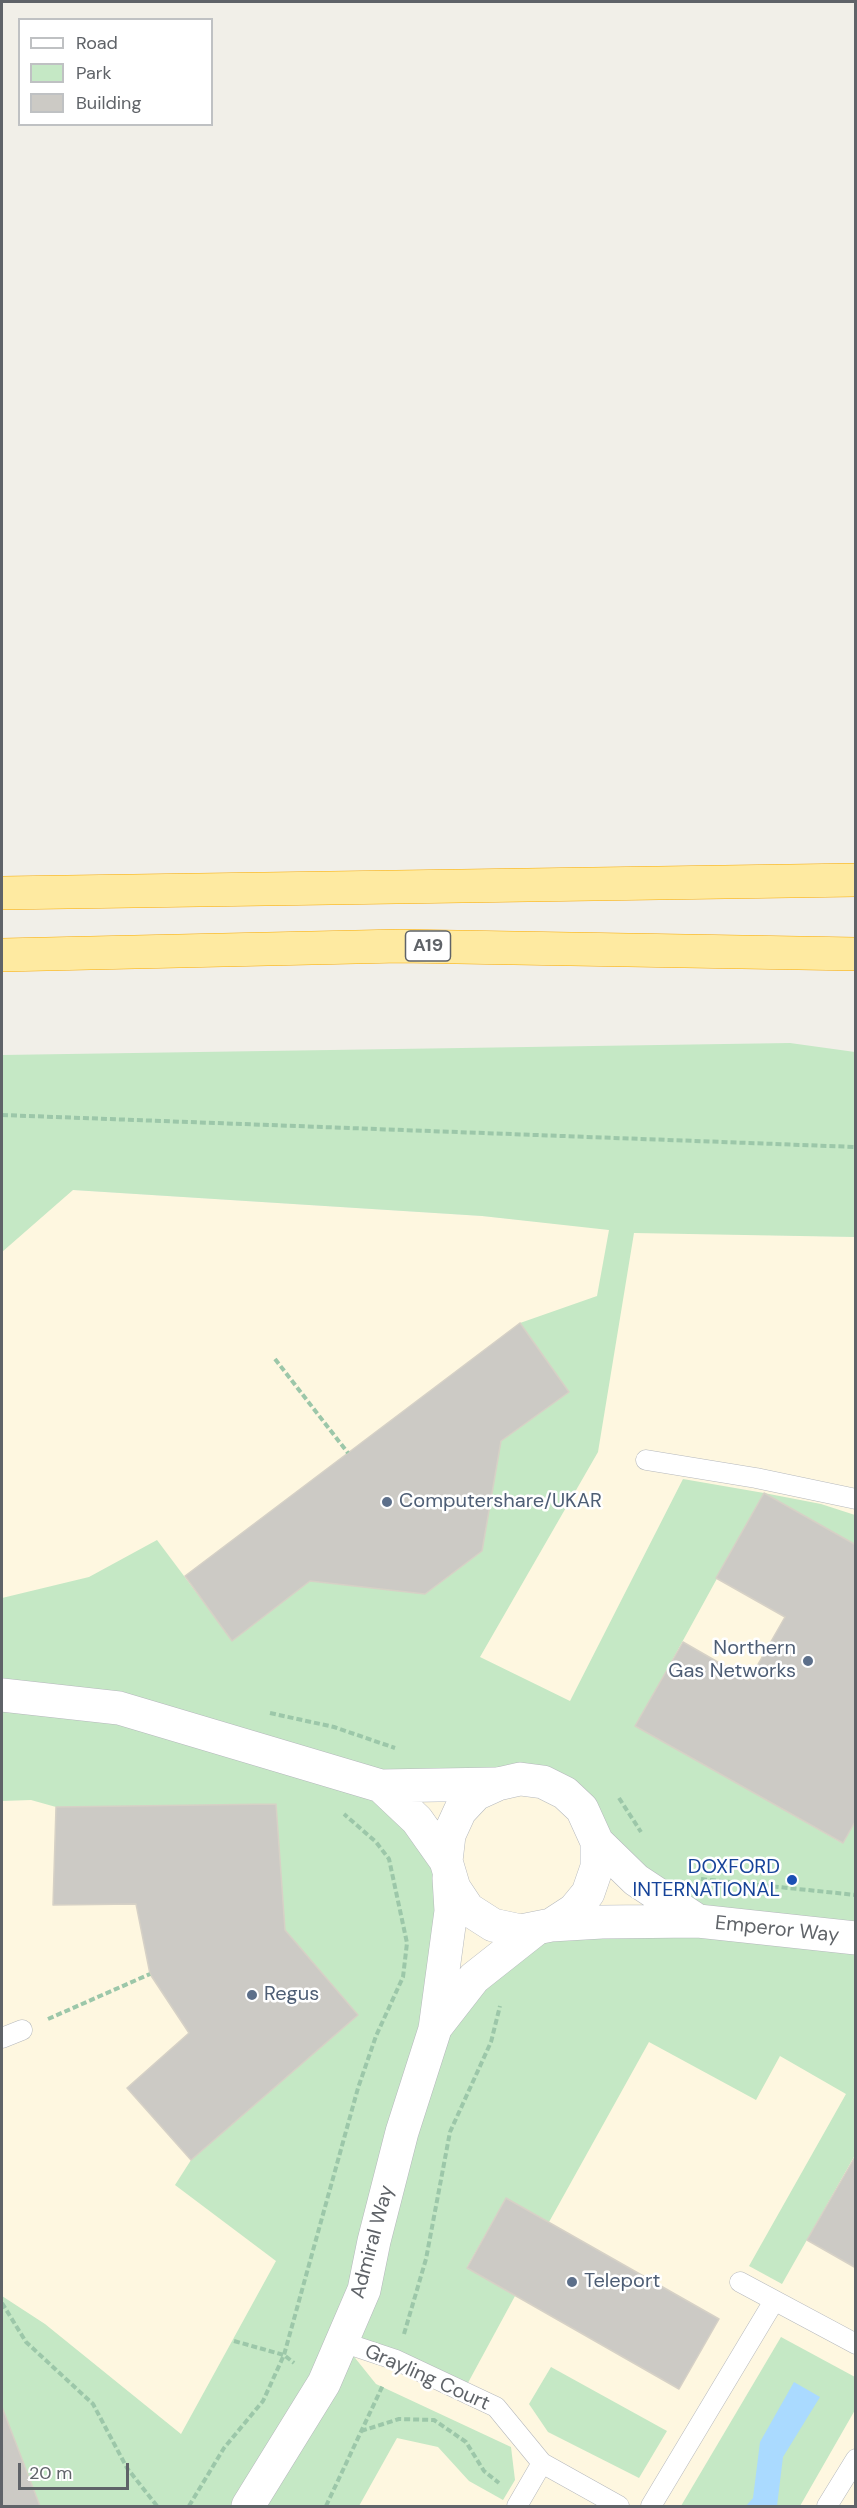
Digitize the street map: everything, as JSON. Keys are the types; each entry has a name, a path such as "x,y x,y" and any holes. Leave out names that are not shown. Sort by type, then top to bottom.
{"highway":[{"path":"2,893 855,880"},
{"name":"A19","path":"2,955 400,946 855,954"}],"street":[{"path":"2,1695 119,1708 381,1786 498,1784"},
{"name":"Emperor Way","path":"698,1921 636,1880 597,1842 582,1809 565,1792 543,1782 520,1779 498,1784 476,1794 460,1812 449,1835 447,1867 454,1888 468,1909 493,1925 521,1931 602,1922 698,1921 855,1938"},
{"path":"381,1786 417,1820 447,1867"},
{"name":"Emperor Way","path":"543,1927 574,1910 588,1893 597,1867 597,1842"},
{"name":"Admiral Way","path":"248,2506 324,2383 364,2290 402,2132 435,2029 451,1911 447,1867"},
{"name":"Admiral Way","path":"435,2029 474,1978 543,1927"}],"lane":[{"path":"646,1460 756,1478 855,1499"},
{"path":"2,2038 22,2030"},
{"path":"740,2282 855,2344"},
{"path":"651,2506 774,2301"},
{"name":"Grayling Court","path":"342,2342 396,2360 496,2407 542,2463 619,2506"},
{"path":"827,2506 855,2459"},
{"path":"520,2501 542,2463"}],"path":[{"path":"2,1115 855,1147"},
{"path":"275,1359 348,1453"},
{"path":"189,2506 224,2448 263,2401 284,2355 358,2088 376,2036 403,1977 407,1943 389,1859 376,1842 340,1812"},
{"path":"22,2030 150,1974"},
{"path":"326,2506 396,2360 426,2259 450,2132 491,2042 501,1999"},
{"path":"2,2303 26,2342 93,2404 127,2468 158,2506"},
{"path":"234,2341 284,2355"},
{"path":"361,2431 399,2419 434,2420 466,2442 484,2471 520,2501"}],"shaded area":[{"path":"2,1178 73,1190 482,1216 634,1232 855,1237 855,2506 2,2506"}],"green space":[{"path":"790,1043 855,1052 855,1237 634,1233 598,1452 480,1657 570,1701 683,1479 764,1493 636,1726 842,1843 855,1820 855,2155 782,2284 749,2266 846,2094 780,2056 756,2100 649,2042 549,2222 506,2198 467,2267 515,2296 463,2392 343,2343 376,2384 511,2447 515,2480 503,2500 469,2481 438,2447 397,2438 359,2506 40,2506 2,2407 2,2296 45,2324 181,2434 276,2261 175,2185 191,2160 358,2015 285,1930 276,1804 56,1807 31,1800 2,1801 2,1598 89,1577 157,1540 232,1640 310,1581 425,1594 482,1551 501,1441 569,1392 520,1323 597,1296 609,1230 482,1216 73,1190 2,1252 2,1055","holes":["382,1786 565,1793 697,1921 536,1929 435,2027 446,1861"]},
{"path":"764,1493 821,1504 855,1515 855,1545"},
{"path":"781,2337 855,2377 855,2410 800,2506 681,2506"},
{"path":"551,2367 667,2431 639,2478 548,2432 529,2404"}],"water":[{"path":"794,2382 820,2397 783,2457 777,2506 746,2506 753,2498 760,2442"}],"building":[{"name":"Computershare/UKAR","path":"520,1323 569,1392 501,1441 482,1551 425,1594 310,1581 232,1641 185,1576"},
{"name":"Northern Gas Networks","path":"764,1493 856,1545 856,1820 843,1843 635,1726 683,1642 749,1680 785,1617 716,1578"},
{"name":"Regus","path":"276,1804 285,1930 358,2015 191,2160 127,2088 189,2033 150,1974 136,1904 53,1905 56,1807"},
{"path":"856,2155 856,2268 807,2240"},
{"name":"Teleport","path":"506,2198 719,2319 679,2389 467,2268"},
{"path":"2,2407 40,2506 2,2506"}],"place":[{"name":"Computershare/UKAR","path":"387,1502"},
{"name":"Northern Gas Networks","path":"808,1661"},
{"name":"DOXFORD INTERNATIONAL","path":"792,1880"},
{"name":"Regus","path":"252,1995"},
{"name":"Teleport","path":"572,2282"}]}
